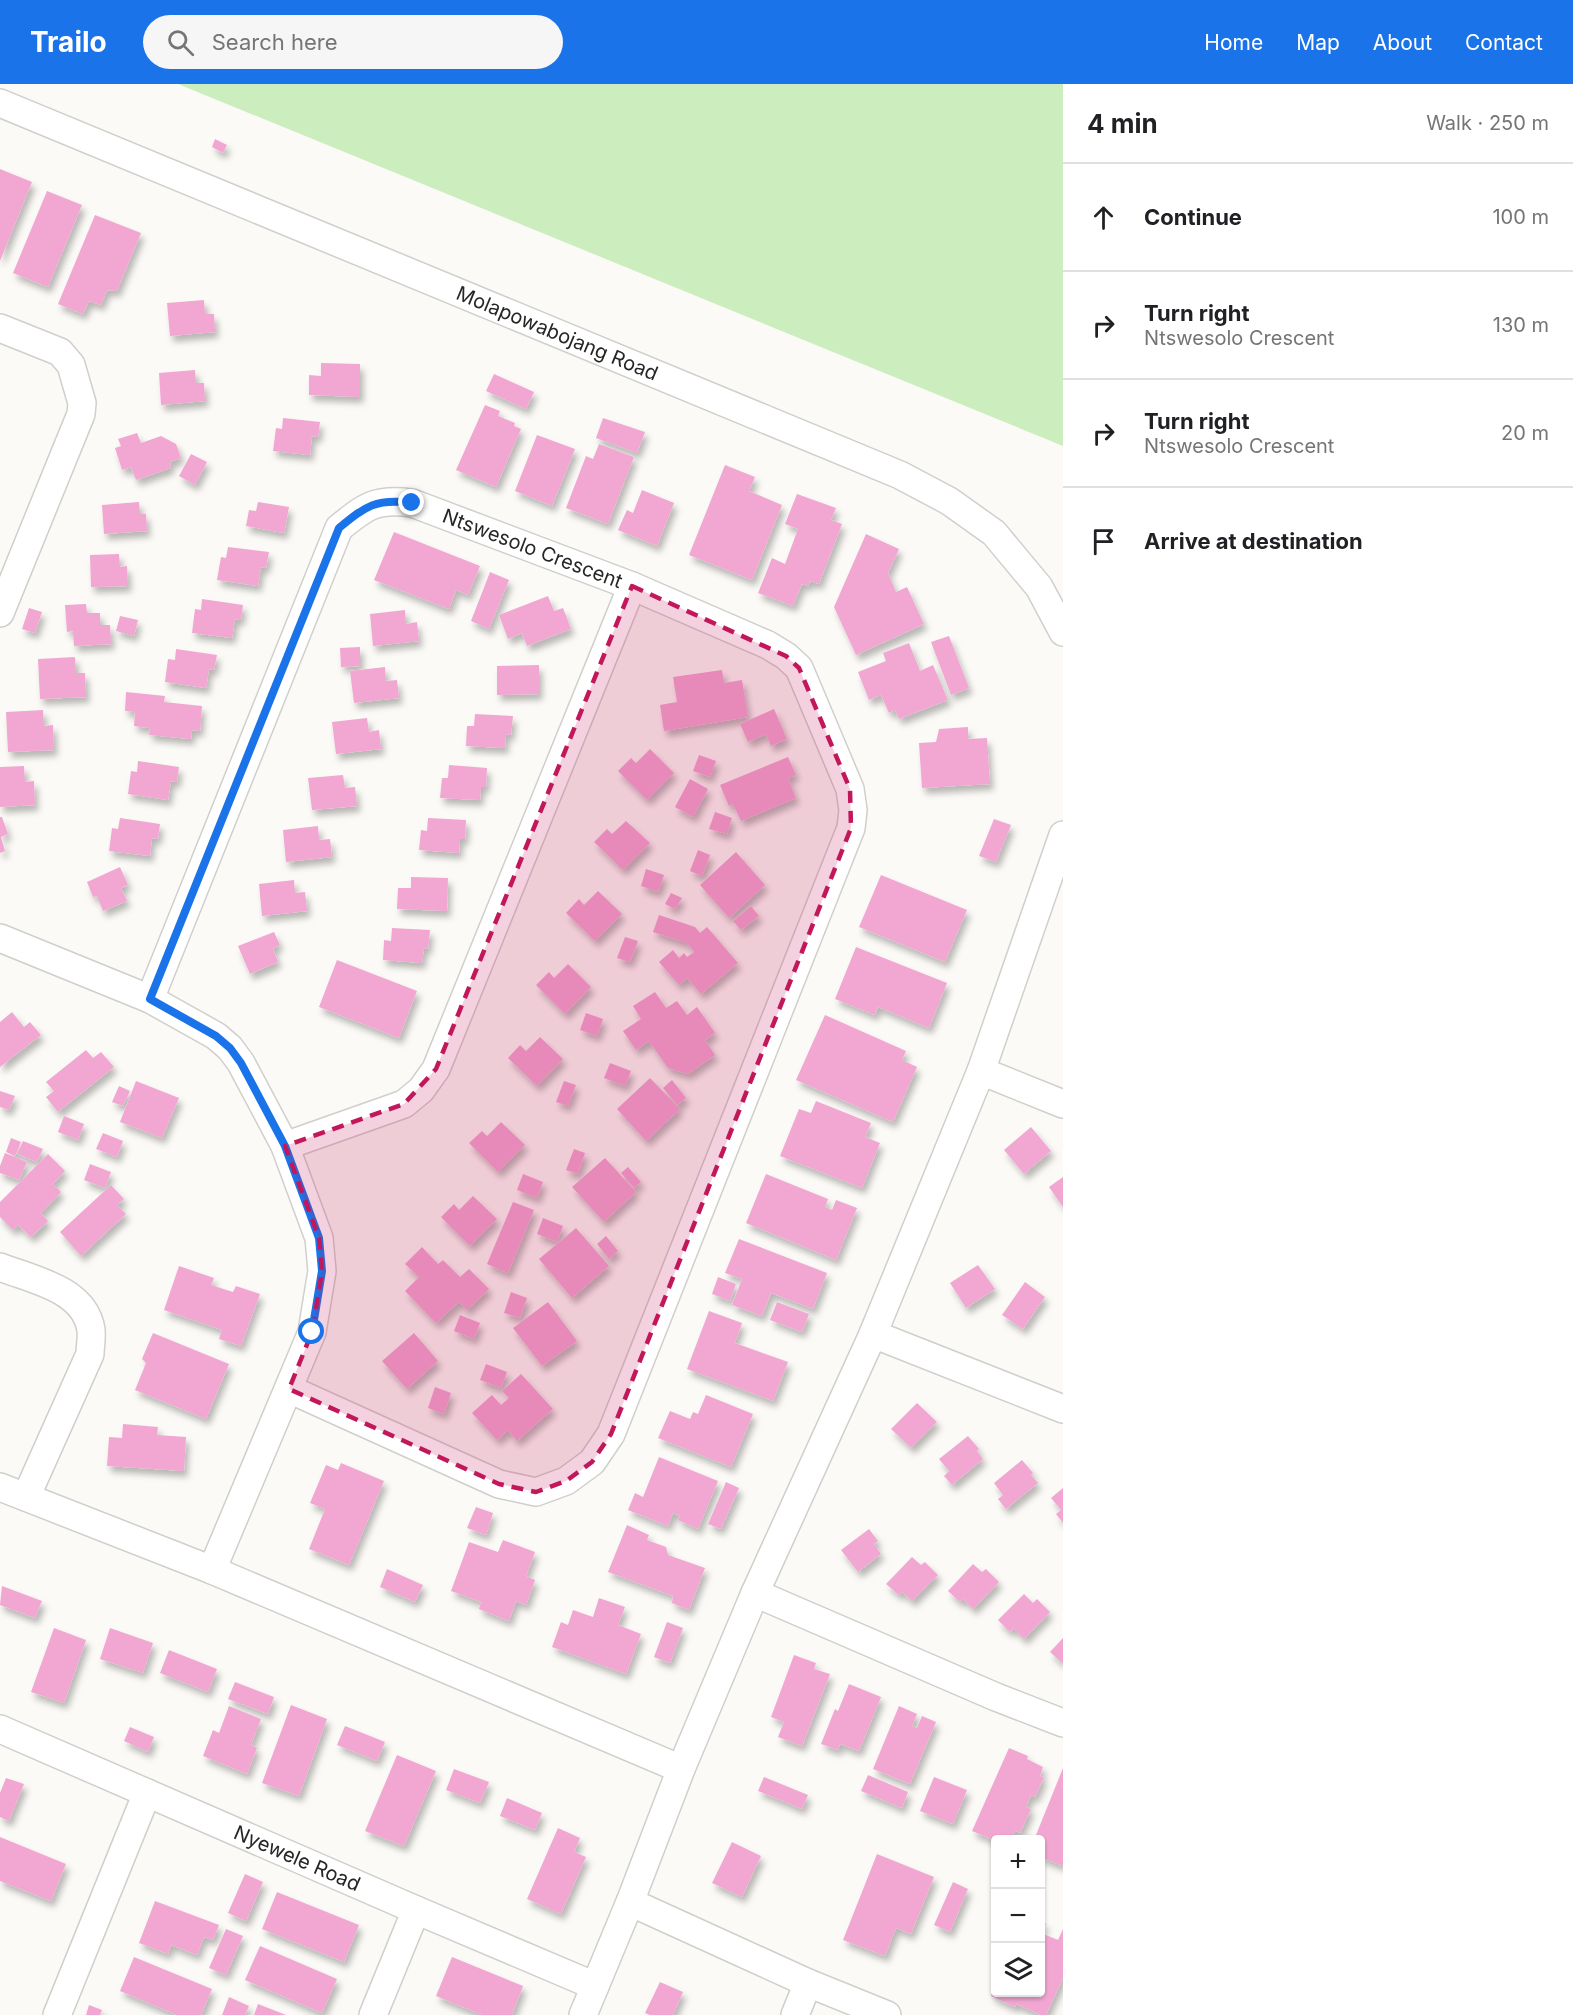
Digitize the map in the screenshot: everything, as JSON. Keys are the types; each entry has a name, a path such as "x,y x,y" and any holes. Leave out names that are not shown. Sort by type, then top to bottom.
{"street":[{"name":"Molapowabojang Road","path":"0,103 900,476 949,501 994,533 1039,587 1063,632"},
{"path":"0,327 60,352 71,365 82,403 81,414 0,613"},
{"name":"Ntswesolo Crescent","path":"150,999 339,528 363,509 390,500 412,503 632,586 768,645 786,656 799,668 850,789 853,810 851,828 611,1434 592,1462 566,1481 536,1492 499,1484 289,1389"},
{"path":"285,1146 404,1104 421,1090 436,1069 632,586"},
{"path":"583,2015 630,1902 681,1768 755,1593 873,1334 981,1071 1063,834"},
{"path":"0,938 150,999 216,1036 230,1048 241,1063 285,1146 319,1238 322,1271 312,1332 212,1570"},
{"path":"981,1071 1063,1104"},
{"path":"0,1267 66,1293 84,1308 91,1330 90,1354 27,1497"},
{"path":"873,1334 1063,1409"},
{"path":"0,1486 212,1570 681,1768"},
{"path":"755,1593 996,1697 1063,1723"},
{"name":"Nyewele Road","path":"0,1729 595,1986"},
{"path":"57,2015 147,1793"},
{"path":"630,1902 808,1983 887,2015"},
{"path":"373,2015 416,1910"},
{"path":"795,2015 808,1983"}],"highlighted area":[{"path":"632,586 786,656 799,668 850,789 851,828 611,1434 592,1462 566,1481 536,1492 499,1484 289,1389 312,1332 322,1271 319,1238 285,1146 404,1104 436,1069"}],"green space":[{"path":"178,84 1063,84 1063,446"}],"building":[{"path":"215,139 227,145 223,153 212,147"},
{"path":"0,169 32,182 0,261"},
{"path":"47,191 82,205 48,287 13,273"},
{"path":"95,215 141,233 117,291 107,290 101,305 89,301 83,314 58,304"},
{"path":"204,300 205,314 214,314 215,332 170,336 167,303"},
{"path":"321,363 360,364 360,397 309,395 309,375 321,376"},
{"path":"195,370 196,383 204,383 205,401 161,405 159,373"},
{"path":"494,374 534,392 526,409 486,391"},
{"path":"485,405 500,411 498,416 515,423 514,426 521,429 496,487 456,470"},
{"path":"283,418 320,422 318,437 312,436 310,455 273,451 276,428 282,429"},
{"path":"603,418 645,432 637,453 596,438"},
{"path":"137,433 141,443 161,436 176,444 181,458 170,462 171,468 136,480 131,467 122,470 115,448 121,446 118,439"},
{"path":"537,435 575,449 552,506 515,491"},
{"path":"599,444 634,457 608,524 566,508 586,456 593,459"},
{"path":"191,454 207,462 195,485 179,476"},
{"path":"725,465 755,477 749,491 782,505 752,580 689,555"},
{"path":"642,490 674,503 657,546 618,530 627,510 633,513"},
{"path":"797,494 836,508 831,520 842,524 819,584 810,581 808,586 802,584 793,606 758,593 772,558 785,564 798,529 785,524"},
{"path":"139,502 140,514 146,514 147,531 104,534 102,505"},
{"path":"258,502 289,507 284,533 246,526 249,510 256,511"},
{"path":"394,532 480,566 468,595 456,590 449,609 374,580"},
{"path":"866,534 899,549 888,573 896,592 907,587 924,624 856,655 834,607"},
{"path":"228,547 269,552 266,568 261,567 258,586 217,580 221,557 226,558"},
{"path":"119,554 120,567 127,566 128,586 91,587 90,555"},
{"path":"490,572 509,580 489,629 471,621"},
{"path":"548,596 554,611 563,608 571,629 527,646 522,633 508,639 499,615"},
{"path":"202,599 243,605 241,620 235,619 232,638 192,633 195,609 201,610"},
{"path":"86,604 87,613 100,613 100,625 110,625 111,644 74,646 73,631 67,632 65,605"},
{"path":"29,608 42,612 35,633 22,629"},
{"path":"405,610 406,624 417,622 419,641 373,646 370,614"},
{"path":"120,616 138,620 134,636 116,631"},
{"path":"949,636 969,688 951,695 931,642"},
{"path":"909,643 920,671 933,665 948,700 899,719 895,710 889,713 881,695 869,700 858,672 886,661 883,653"},
{"path":"360,647 360,666 341,667 340,648"},
{"path":"176,649 217,655 214,670 209,669 206,688 165,682 168,659 175,660"},
{"path":"75,657 76,673 85,673 86,697 40,699 38,659"},
{"path":"539,665 539,694 497,695 497,666"},
{"path":"385,667 386,681 397,680 399,698 354,703 350,671"},
{"path":"722,670 724,683 742,680 748,717 664,731 660,705 677,702 673,677"},
{"path":"126,692 165,696 164,702 202,706 200,731 192,730 191,739 149,735 150,728 134,726 135,712 125,711"},
{"path":"774,709 787,739 771,746 766,734 748,742 740,724"},
{"path":"43,710 44,726 53,725 54,750 8,752 6,712"},
{"path":"475,714 513,716 511,735 506,734 505,748 466,746 467,726 474,726"},
{"path":"367,718 369,732 379,730 381,749 336,754 332,722"},
{"path":"968,727 968,739 987,738 990,784 922,788 919,743 936,742 939,729"},
{"path":"650,749 674,773 647,800 618,771 631,758 636,763"},
{"path":"699,755 716,761 710,777 693,771"},
{"path":"788,757 796,775 788,778 796,798 741,821 733,804 729,806 720,785"},
{"path":"138,761 179,767 177,782 171,781 168,800 128,794 131,771 137,772"},
{"path":"449,765 487,768 486,787 481,787 480,800 440,798 442,778 448,778"},
{"path":"24,766 25,782 34,781 35,805 0,807 0,767"},
{"path":"343,775 345,788 355,787 357,806 312,810 308,778"},
{"path":"690,779 708,789 693,817 675,807"},
{"path":"715,812 732,818 727,834 709,829"},
{"path":"0,817 2,817 8,834 1,837 5,851 0,853"},
{"path":"120,818 160,824 158,839 152,838 150,856 109,851 112,828 118,829"},
{"path":"428,818 466,820 465,839 460,839 459,853 419,850 421,830 427,831"},
{"path":"994,819 1011,825 996,862 979,856"},
{"path":"626,821 650,843 623,870 594,842 607,829 612,834"},
{"path":"318,826 319,840 330,839 332,857 286,862 283,830"},
{"path":"698,850 710,855 702,876 690,871"},
{"path":"736,852 765,885 729,918 700,885"},
{"path":"120,867 128,885 121,888 127,901 103,911 97,896 93,897 87,882"},
{"path":"646,869 664,875 658,892 641,886"},
{"path":"881,875 967,910 945,962 859,927"},
{"path":"411,877 448,878 447,911 397,909 398,888 411,888"},
{"path":"294,880 295,893 305,892 307,911 262,916 259,884"},
{"path":"598,891 622,914 595,941 566,913 579,899 584,905"},
{"path":"671,893 682,898 675,909 665,904"},
{"path":"751,906 759,916 741,930 733,921"},
{"path":"659,915 695,927 700,933 707,927 738,963 701,994 687,978 679,985 659,962 673,950 679,958 684,953 687,957 694,952 687,943 653,932"},
{"path":"392,928 430,930 428,949 424,948 422,963 383,960 384,940 391,941"},
{"path":"274,932 280,945 273,948 278,962 250,974 238,946"},
{"path":"625,937 638,941 630,962 617,958"},
{"path":"856,947 947,983 929,1028 878,1007 875,1015 835,999"},
{"path":"337,960 417,991 399,1038 319,1007"},
{"path":"568,964 591,987 565,1014 536,985 549,972 554,978"},
{"path":"655,992 666,1008 677,1001 687,1015 697,1007 715,1033 705,1040 715,1055 688,1074 668,1068 649,1041 636,1050 623,1031 641,1019 633,1006"},
{"path":"12,1012 24,1027 30,1022 41,1035 0,1067 0,1022"},
{"path":"586,1013 603,1019 597,1036 580,1030"},
{"path":"825,1015 906,1051 902,1060 917,1067 893,1122 796,1080"},
{"path":"540,1037 563,1059 537,1086 508,1058 520,1045 526,1051"},
{"path":"86,1050 93,1058 101,1052 114,1067 58,1112 46,1097 54,1091 46,1082"},
{"path":"610,1063 631,1071 625,1086 604,1078"},
{"path":"650,1078 680,1109 646,1141 617,1109"},
{"path":"672,1080 686,1098 677,1105 663,1088"},
{"path":"136,1081 179,1098 162,1138 120,1122"},
{"path":"564,1081 576,1085 568,1106 556,1102"},
{"path":"119,1086 130,1091 123,1106 112,1102"},
{"path":"0,1091 15,1096 9,1110 0,1107"},
{"path":"816,1101 871,1123 865,1137 880,1143 862,1188 780,1156 799,1109 811,1113"},
{"path":"64,1116 84,1124 78,1140 58,1132"},
{"path":"501,1122 525,1145 498,1172 469,1143 482,1131 487,1136"},
{"path":"1031,1127 1051,1151 1024,1174 1004,1150"},
{"path":"103,1133 123,1141 117,1157 96,1149"},
{"path":"11,1138 21,1142 15,1156 6,1152"},
{"path":"23,1141 43,1149 37,1162 17,1154"},
{"path":"574,1149 585,1153 578,1174 566,1170"},
{"path":"5,1153 27,1162 19,1180 0,1173"},
{"path":"48,1154 65,1171 53,1184 61,1192 41,1213 48,1221 31,1237 18,1225 13,1230 0,1217 0,1202"},
{"path":"605,1158 636,1192 604,1222 572,1187"},
{"path":"90,1164 111,1172 105,1188 84,1180"},
{"path":"628,1167 641,1182 634,1188 621,1173"},
{"path":"523,1174 543,1182 537,1198 517,1190"},
{"path":"766,1174 828,1199 825,1207 832,1210 836,1200 857,1208 836,1260 746,1223"},
{"path":"1063,1177 1063,1207 1049,1187"},
{"path":"111,1185 124,1199 117,1205 126,1214 81,1256 60,1232"},
{"path":"473,1196 497,1219 470,1246 441,1217 454,1204 459,1210"},
{"path":"513,1202 534,1210 508,1273 487,1264"},
{"path":"543,1218 563,1226 557,1242 537,1234"},
{"path":"576,1228 609,1266 572,1298 539,1259"},
{"path":"606,1236 618,1251 609,1259 597,1244"},
{"path":"739,1239 827,1273 813,1309 771,1293 762,1316 732,1305 742,1279 725,1273"},
{"path":"422,1247 438,1264 443,1260 460,1277 469,1269 489,1289 467,1310 459,1302 436,1323 405,1291 419,1277 405,1264"},
{"path":"978,1265 995,1289 966,1308 950,1283"},
{"path":"179,1266 214,1278 211,1285 233,1292 236,1286 260,1294 241,1346 219,1339 222,1330 164,1310"},
{"path":"718,1277 736,1284 730,1301 712,1294"},
{"path":"1025,1282 1045,1297 1023,1329 1002,1315"},
{"path":"511,1292 527,1298 520,1318 504,1313"},
{"path":"548,1302 577,1341 542,1366 513,1328"},
{"path":"777,1302 809,1314 802,1332 770,1320"},
{"path":"709,1311 742,1323 735,1343 788,1362 773,1401 687,1369"},
{"path":"460,1315 480,1323 474,1339 454,1331"},
{"path":"153,1333 229,1364 206,1419 135,1390 146,1363 142,1359"},
{"path":"414,1333 438,1361 407,1389 382,1361"},
{"path":"486,1364 507,1372 501,1388 480,1380"},
{"path":"521,1374 553,1409 517,1441 508,1430 497,1440 472,1413 492,1395 501,1405 509,1398 502,1391"},
{"path":"435,1387 451,1393 444,1414 428,1408"},
{"path":"706,1395 753,1414 731,1467 658,1438 670,1411 690,1419 693,1412 698,1414"},
{"path":"917,1403 937,1422 911,1448 891,1429"},
{"path":"123,1424 158,1427 157,1435 186,1437 184,1471 107,1466 109,1437 122,1438"},
{"path":"968,1436 979,1449 977,1451 983,1459 952,1485 944,1476 949,1471 939,1459"},
{"path":"659,1457 718,1481 698,1529 678,1520 680,1516 673,1513 668,1526 628,1510 635,1493 643,1497"},
{"path":"1022,1460 1038,1483 1006,1509 998,1499 1003,1495 994,1483"},
{"path":"341,1463 384,1481 349,1565 309,1549 325,1509 310,1503 326,1465 338,1470"},
{"path":"726,1482 739,1488 721,1529 708,1524"},
{"path":"1063,1488 1063,1523 1056,1514 1061,1510 1051,1498"},
{"path":"476,1507 493,1513 486,1535 467,1528"},
{"path":"627,1525 649,1535 647,1540 666,1547 668,1555 705,1568 689,1610 672,1603 673,1596 608,1572"},
{"path":"869,1529 878,1541 874,1544 881,1554 858,1572 841,1550"},
{"path":"503,1540 535,1552 526,1576 535,1580 526,1605 516,1601 509,1621 479,1609 481,1602 451,1591 469,1542 498,1552"},
{"path":"912,1557 921,1565 925,1562 938,1575 912,1601 902,1592 899,1595 886,1584"},
{"path":"973,1564 982,1572 986,1569 999,1582 973,1609 963,1599 960,1602 948,1591"},
{"path":"387,1569 423,1585 415,1602 380,1587"},
{"path":"2,1586 42,1601 35,1618 0,1605"},
{"path":"1024,1594 1033,1603 1037,1599 1050,1612 1024,1639 1013,1628 1010,1632 998,1620"},
{"path":"599,1598 625,1607 618,1625 641,1634 626,1674 552,1647 561,1622 568,1625 573,1610 593,1617"},
{"path":"667,1622 683,1628 670,1663 654,1657"},
{"path":"54,1628 86,1640 64,1703 31,1692"},
{"path":"110,1628 153,1643 143,1673 100,1659"},
{"path":"1063,1638 1063,1662 1062,1663 1050,1652"},
{"path":"169,1650 217,1669 208,1692 160,1673"},
{"path":"794,1655 816,1663 814,1669 830,1674 802,1746 778,1737 784,1722 771,1717"},
{"path":"235,1682 274,1697 268,1714 228,1699"},
{"path":"849,1684 881,1697 859,1751 840,1744 838,1750 821,1744 835,1709 838,1711"},
{"path":"291,1705 327,1719 299,1796 262,1783"},
{"path":"229,1706 261,1719 251,1745 257,1748 247,1774 203,1756 213,1730 219,1733"},
{"path":"899,1706 917,1714 912,1726 917,1728 922,1716 936,1722 910,1784 873,1769"},
{"path":"345,1726 385,1742 377,1761 337,1745"},
{"path":"130,1727 154,1737 148,1752 124,1741"},
{"path":"1009,1748 1028,1756 1027,1759 1043,1767 1040,1776 1044,1777 1035,1797 1031,1795 1026,1807 1031,1809 1020,1833 1015,1830 1013,1835 991,1835 991,1839 972,1831"},
{"path":"397,1755 436,1771 404,1846 365,1831"},
{"path":"1063,1768 1063,1866 1045,1859 1045,1835 1036,1835"},
{"path":"454,1769 489,1782 480,1803 446,1790"},
{"path":"868,1775 908,1792 902,1808 861,1791"},
{"path":"764,1777 808,1795 802,1809 758,1791"},
{"path":"934,1777 967,1790 953,1824 920,1811"},
{"path":"6,1778 24,1784 9,1821 0,1817 0,1793"},
{"path":"507,1798 542,1813 535,1830 500,1816"},
{"path":"558,1828 580,1838 574,1852 586,1857 561,1914 527,1899"},
{"path":"0,1837 66,1864 51,1901 0,1881"},
{"path":"732,1842 761,1856 742,1897 712,1883"},
{"path":"877,1854 934,1877 911,1934 896,1928 885,1956 843,1940"},
{"path":"245,1874 263,1882 246,1921 228,1913"},
{"path":"953,1882 968,1889 950,1932 934,1925"},
{"path":"277,1892 359,1925 344,1962 262,1929"},
{"path":"155,1901 219,1925 213,1940 204,1937 197,1955 171,1945 168,1954 139,1943"},
{"path":"226,1929 243,1936 226,1975 209,1968"},
{"path":"1063,1929 1063,1978 1046,2015 1016,2004 1015,2007 993,1997 1045,1997 1045,1935 1058,1940"},
{"path":"260,1946 337,1979 322,2013 245,1980"},
{"path":"134,1957 212,1989 201,2015 177,2015 120,1991"},
{"path":"452,1957 523,1986 512,2015 482,2015 436,1996"},
{"path":"660,1982 683,1992 673,2015 645,2013"},
{"path":"229,1997 249,2006 245,2015 222,2015"},
{"path":"258,2004 286,2015 254,2015"},
{"path":"89,2005 102,2010 100,2015 86,2015"}],"route":[{"path":"312,1332 322,1271 319,1238 285,1146 241,1063 230,1048 216,1036 150,999 339,528 363,509 390,500 412,503"}]}
